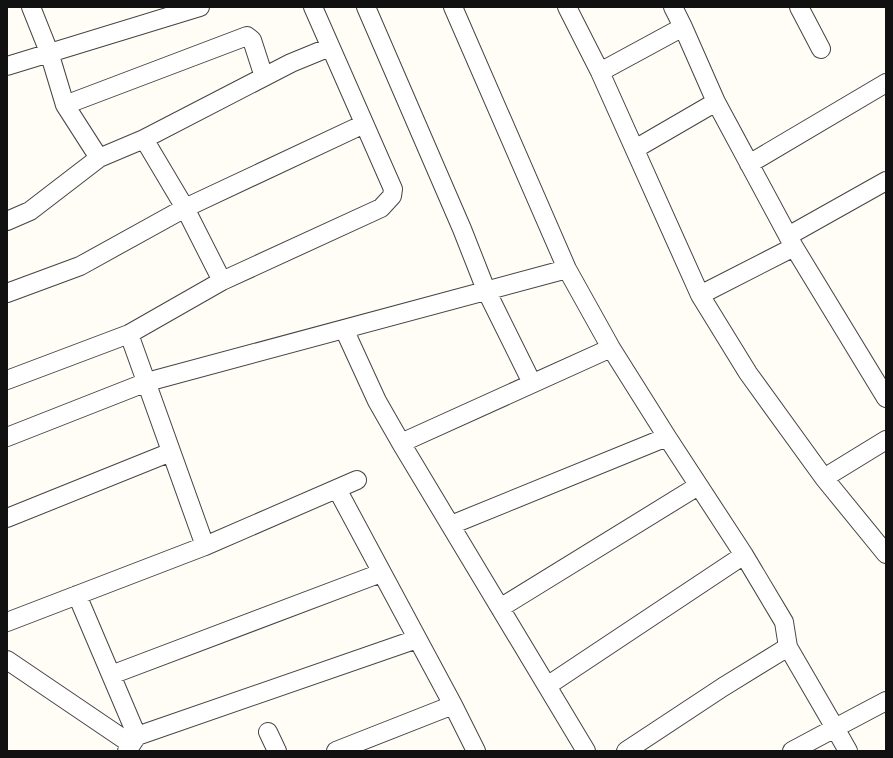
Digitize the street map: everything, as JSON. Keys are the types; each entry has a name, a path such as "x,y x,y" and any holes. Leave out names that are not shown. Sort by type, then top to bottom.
{"street":[{"path":"31,7 49,52 65,105 99,158"},
{"path":"7,66 200,7"},
{"path":"7,380 129,334 222,281 381,208 392,196 393,189 313,7"},
{"path":"366,7 462,229 486,290 532,383"},
{"path":"453,7 567,269 611,348 698,486 744,555 784,622 788,647 848,751"},
{"path":"567,7 600,72 700,295 748,373 824,478 886,554"},
{"path":"674,7 716,102 791,242 886,398"},
{"path":"799,7 821,49"},
{"path":"600,72 683,27"},
{"path":"65,105 242,36 247,36 252,40 264,77"},
{"path":"7,221 30,210 99,158 144,139 291,63 330,47"},
{"path":"749,164 886,83"},
{"path":"635,149 716,102"},
{"path":"7,293 80,266 185,208 364,124"},
{"path":"144,139 185,208 222,281"},
{"path":"700,295 791,242 886,181"},
{"path":"7,437 147,382 567,269"},
{"path":"344,329 377,401 586,751"},
{"path":"129,334 205,546"},
{"path":"401,442 611,348"},
{"path":"451,525 667,437"},
{"path":"824,478 886,440"},
{"path":"7,518 171,452"},
{"path":"7,622 205,546 357,480"},
{"path":"500,608 698,486"},
{"path":"337,489 453,705 476,751"},
{"path":"547,686 744,555"},
{"path":"111,675 381,573"},
{"path":"77,595 111,675 132,744"},
{"path":"132,744 417,639"},
{"path":"626,751 723,687 788,647"},
{"path":"7,660 132,744"},
{"path":"792,751 886,701"},
{"path":"336,751 453,705"},
{"path":"268,732 277,751"}]}
